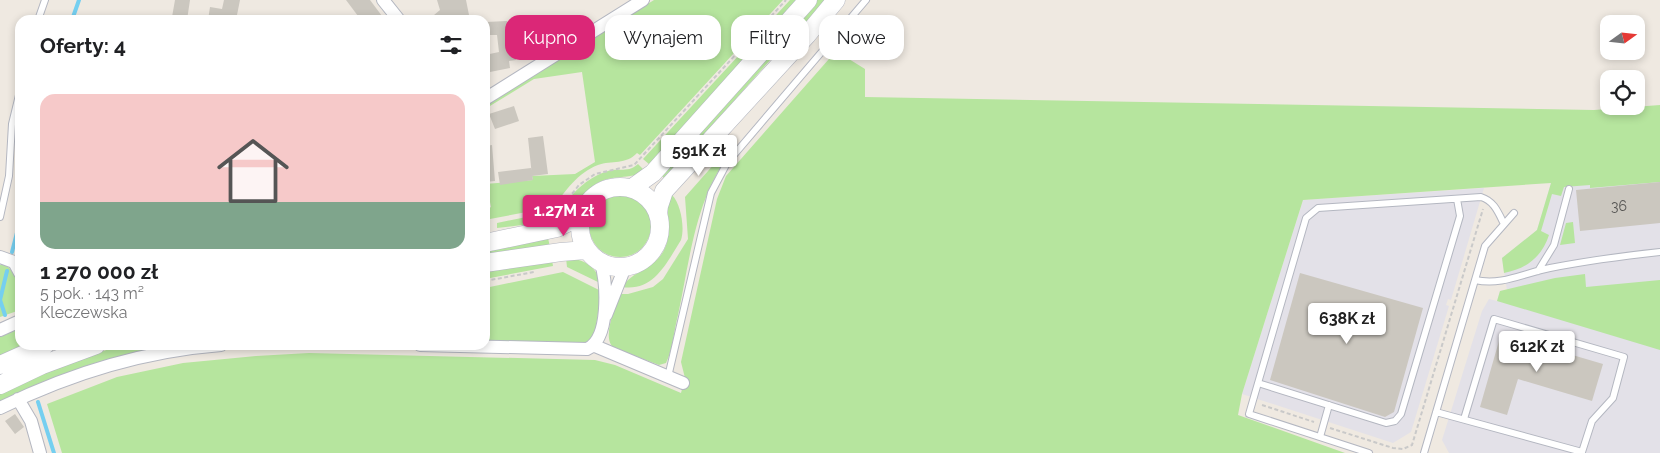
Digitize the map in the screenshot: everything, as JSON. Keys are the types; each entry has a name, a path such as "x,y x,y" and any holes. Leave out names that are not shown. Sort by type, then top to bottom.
{"main road":[{"path":"632,188 653,173 808,0"},
{"path":"658,214 648,198 632,188 611,187 601,191 588,202 581,216 580,234 586,250 601,263 625,267 646,258 654,248 660,229 658,214 664,191 807,35 836,0"},
{"path":"490,242 557,228 581,216"},
{"path":"490,262 586,250"},
{"path":"0,365 34,350"},
{"path":"0,385 42,365 82,350"}],"street":[{"path":"383,0 395,15"},
{"path":"490,96 643,0"},
{"path":"0,257 15,264"},
{"path":"596,346 600,338 604,319 605,287 601,263"},
{"path":"604,319 625,267"},
{"path":"0,330 15,323"},
{"path":"490,347 587,349 596,346 683,383"},
{"path":"0,408 78,375 122,362 176,350"},
{"path":"18,399 31,421 40,453"}],"lane":[{"path":"40,15 45,0"},
{"path":"668,377 711,193 718,178 727,163 866,0"},
{"path":"0,218 9,176 12,124 15,112"},
{"path":"1538,272 1554,245 1569,188"},
{"path":"1258,383 1386,423 1395,421 1401,414 1460,216 1457,198"},
{"path":"1369,453 1249,414 1306,218 1318,208 1457,198 1488,199 1493,204 1504,224"},
{"path":"1424,453 1486,246 1514,214"},
{"path":"1475,280 1487,283 1506,281 1538,272 1660,252"},
{"path":"1436,412 1582,452 1592,421 1613,398 1624,357 1494,319 1464,419"},
{"path":"1320,437 1329,405"}],"path":[{"path":"557,228 558,212 579,185 603,171 634,165 786,0"},
{"path":"490,281 540,271"}],"shaded area":[{"path":"1660,173 1660,453 1449,453 1442,440 1482,311 1489,299 1497,301 1500,291 1507,290 1502,258 1537,230 1551,183"},
{"path":"1484,188 1451,300 1448,299 1446,305 1449,306 1411,432 1393,443 1242,394 1303,200"}],"green space":[{"path":"654,0 783,0 769,15 731,15 731,56 640,155 637,153 633,157 619,162 591,168 573,183 553,207 490,219 490,184 533,180 532,176 575,174 595,162 582,72 534,79 490,106 490,103 558,60 595,60 595,37 605,31 605,60 721,60 721,15 630,15"},
{"path":"790,0 801,0 787,15 776,15"},
{"path":"814,0 829,0 809,20 809,15 801,15"},
{"path":"735,60 746,60 650,165 643,159"},
{"path":"762,60 770,60 665,179 661,175"},
{"path":"828,60 850,60 865,69 865,97 1600,110 1600,115 1645,115 1645,106 1660,105 1660,182 1590,188 1590,185 1564,187 1561,196 1552,194 1541,231 1549,235 1546,243 1532,261 1512,271 1504,273 1502,258 1537,230 1551,183 1303,200 1242,394 1238,415 1345,453 62,453 47,404 117,377 183,363 309,353 595,360 615,365 681,393 685,378 681,362 717,199 726,176"},
{"path":"731,145 735,148 711,185 696,227 672,346 666,363 659,365 614,348 610,343 609,330 619,294 628,294 653,287 663,279 688,239 685,197"},
{"path":"638,164 645,171 639,174 608,179 596,184 559,220 566,203 579,188 595,176 612,170 628,169"},
{"path":"614,195 626,195 642,204 649,214 651,226 649,238 642,248 626,257 614,257 603,252 594,243 589,232 589,220 594,209 603,200"},
{"path":"672,195 678,204 681,216 683,229 681,240 665,266 651,280 643,285 622,287 632,277 659,258 663,252 668,236 668,206"},
{"path":"541,214 546,222 497,228 497,223"},
{"path":"1573,222 1575,243 1560,245 1566,223"},
{"path":"548,238 550,247 490,255 490,249"},
{"path":"566,258 588,264 596,272 600,283 567,267"},
{"path":"552,260 553,266 490,278 490,268"},
{"path":"0,265 6,265 15,277 15,312 0,317"},
{"path":"563,272 601,291 595,334 592,340 585,343 490,341 490,287"},
{"path":"1585,274 1586,287 1660,280 1660,350 1497,301 1500,291 1555,278"},
{"path":"15,329 15,350 18,350 0,358 0,335"},
{"path":"106,350 156,350 65,376 0,402 0,393 24,380"}],"building":[{"path":"175,0 190,0 188,15 172,15"},
{"path":"224,0 240,0 237,15 209,15 210,7 222,9"},
{"path":"346,0 370,0 381,15 357,15"},
{"path":"437,0 466,0 469,15 434,15 440,10"},
{"path":"505,21 505,60 516,60 509,61 510,68 490,72 490,54 499,52 497,35 490,35 490,22"},
{"path":"514,106 519,121 495,129 490,114"},
{"path":"543,136 548,174 532,176 528,138"},
{"path":"490,145 492,145 495,181 490,182"},
{"path":"531,168 533,180 500,185 498,172"},
{"path":"1660,182 1660,223 1580,231 1576,190"},
{"path":"1300,273 1423,308 1394,412 1385,417 1270,380"},
{"path":"1501,334 1603,364 1592,401 1518,379 1507,415 1480,407"},
{"path":"15,414 24,427 15,434 5,421"}],"waterway":[{"path":"74,15 79,0"},
{"path":"12,252 15,240"},
{"path":"5,315 0,300 7,271"},
{"path":"38,402 54,453"}]}
